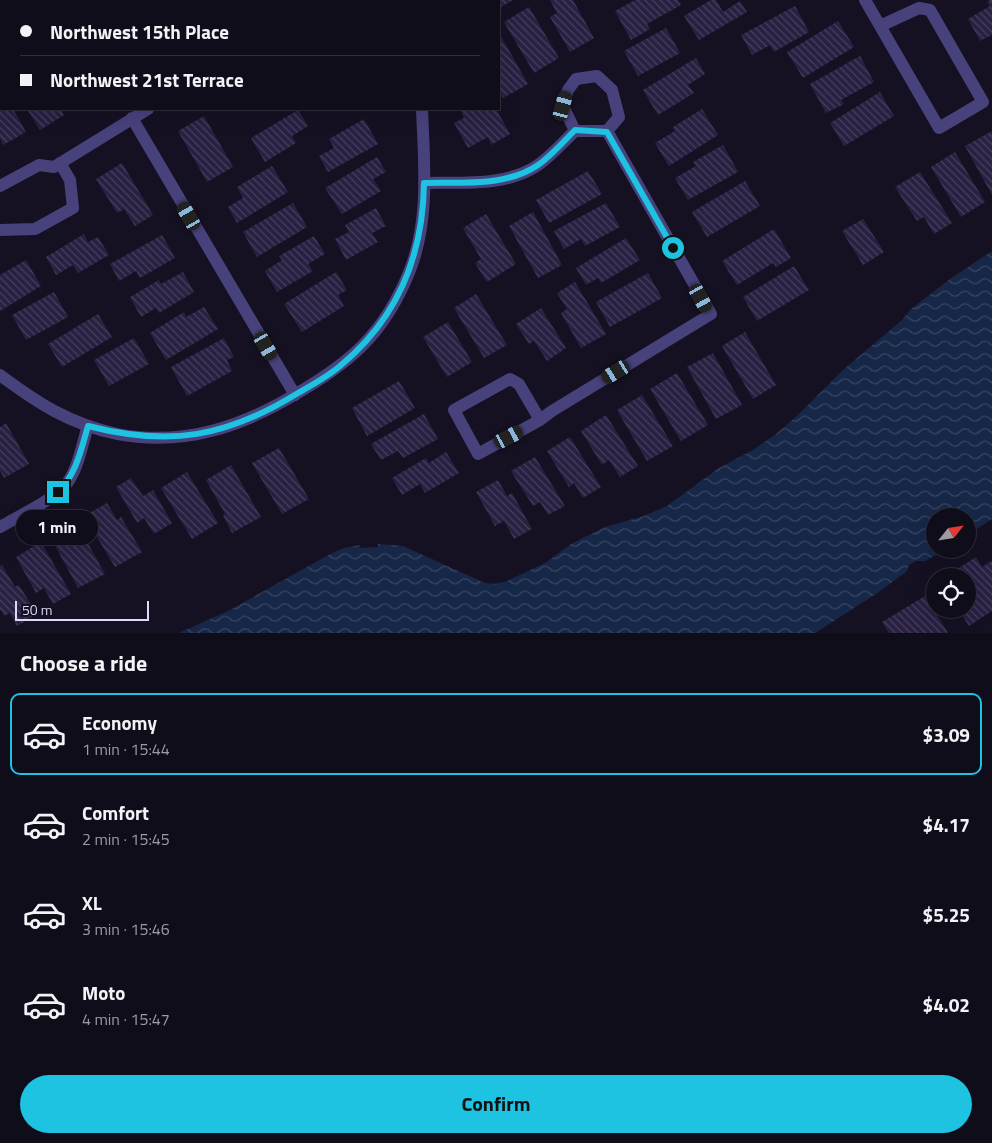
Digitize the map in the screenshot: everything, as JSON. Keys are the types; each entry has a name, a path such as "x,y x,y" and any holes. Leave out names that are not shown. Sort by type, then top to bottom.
{"street":[{"path":"865,0 880,26 939,128 983,102 930,10 919,8 880,26"},
{"path":"575,130 563,106 568,90 576,79 597,76 612,90 619,117 607,132"},
{"path":"0,186 39,165 54,167 146,110"},
{"path":"0,375 36,402 63,417 88,426 134,436 180,437 211,432 241,423 269,410 327,375 362,346 382,322 398,296 410,268 419,239 424,209 422,110"},
{"path":"132,118 295,395"},
{"path":"424,183 496,181 508,178 538,165 575,130 607,132"},
{"path":"540,420 520,384 510,379 454,410 478,454 540,420 552,410 711,314 607,132"},
{"path":"0,230 35,229 73,208 70,180 60,163"},
{"path":"0,527 58,492 68,483 74,472 88,426"}],"water":[{"path":"992,251 992,519 976,530 976,508 926,508 926,558 930,558 925,561 916,561 909,565 907,571 879,592 815,633 179,633 230,610 332,553 344,548 360,545 360,548 378,547 378,544 403,546 485,583 496,584 507,581 545,563 571,544 605,527 644,516 667,506 719,468 753,450 798,415 844,369 901,321 911,309 950,279"}],"building":[{"path":"500,0 513,0 501,7"},
{"path":"550,0 573,0 594,38 570,52 550,17 557,13"},
{"path":"635,0 678,0 681,5 647,24 650,29 631,40 615,11"},
{"path":"711,0 716,0 723,12 740,1 747,12 699,40 684,16"},
{"path":"992,0 992,35 980,41 968,19 990,6 987,2"},
{"path":"795,6 809,32 774,52 770,45 752,55 741,35"},
{"path":"529,7 559,58 534,73 504,22"},
{"path":"838,21 854,47 803,78 787,52"},
{"path":"666,28 680,53 638,76 624,51"},
{"path":"500,35 528,84 503,98 500,93"},
{"path":"860,56 874,82 841,100 844,104 826,113 810,84"},
{"path":"696,58 705,74 688,85 694,93 658,115 643,90"},
{"path":"880,92 894,116 844,146 830,123"},
{"path":"702,109 718,135 669,166 655,143 675,131 673,127"},
{"path":"0,110 14,110 26,132 3,145 0,138"},
{"path":"28,110 62,110 64,115 40,130"},
{"path":"298,110 308,126 292,136 296,143 265,162 251,138"},
{"path":"460,110 497,110 510,134 491,145 488,137 468,148 454,123 464,118"},
{"path":"204,116 233,167 207,182 178,131"},
{"path":"364,119 378,144 328,172 319,156 334,148 329,139"},
{"path":"992,131 992,195 965,146"},
{"path":"723,145 738,172 688,200 675,178 696,166 693,162"},
{"path":"955,152 985,202 961,217 931,167"},
{"path":"377,157 386,172 373,179 381,191 342,214 325,188"},
{"path":"122,163 153,215 135,226 124,209 117,213 96,179"},
{"path":"272,166 288,192 237,223 228,207 243,198 237,187"},
{"path":"588,171 602,194 549,223 536,200"},
{"path":"920,172 952,223 934,234 924,217 917,221 895,187"},
{"path":"745,181 760,206 707,237 692,212"},
{"path":"293,203 307,227 257,257 243,232"},
{"path":"606,203 620,227 585,246 581,239 564,249 554,231"},
{"path":"376,208 386,226 372,233 378,242 346,260 335,239 349,232 345,225"},
{"path":"533,212 562,265 538,278 509,226"},
{"path":"486,214 516,264 487,282 475,263 481,259 463,228"},
{"path":"863,219 884,252 863,265 842,231"},
{"path":"774,229 791,258 776,267 773,263 737,285 722,261"},
{"path":"84,234 88,242 98,237 109,255 78,273 73,265 56,275 46,257"},
{"path":"162,235 175,258 140,278 136,271 119,281 110,264"},
{"path":"314,236 325,254 308,264 313,271 277,292 265,271 282,260 279,256"},
{"path":"626,238 640,260 601,283 598,278 586,285 576,268"},
{"path":"26,260 41,286 0,311 0,275"},
{"path":"794,266 809,290 757,321 743,297"},
{"path":"183,272 194,292 159,313 156,308 141,317 130,297 159,280 161,284"},
{"path":"336,272 347,290 338,295 344,306 302,332 284,304"},
{"path":"648,273 662,298 610,327 596,302"},
{"path":"575,282 606,334 581,348 561,313 567,309 557,293"},
{"path":"54,292 68,317 26,340 12,315"},
{"path":"476,294 507,345 484,358 454,308"},
{"path":"204,307 218,329 166,360 150,333 184,312 186,317"},
{"path":"541,308 566,348 547,361 534,341 529,344 516,324"},
{"path":"98,314 112,337 62,367 48,344"},
{"path":"448,322 472,362 447,377 423,337"},
{"path":"745,332 776,385 753,399 722,346"},
{"path":"134,338 149,364 109,386 94,360"},
{"path":"224,338 234,357 227,360 232,371 187,396 171,367"},
{"path":"713,353 742,405 716,419 687,367"},
{"path":"677,373 708,425 681,441 650,389"},
{"path":"399,381 415,408 367,436 352,408"},
{"path":"642,395 673,446 647,461 617,410"},
{"path":"424,414 438,439 403,458 398,451 381,460 371,444"},
{"path":"606,415 638,466 620,477 609,460 602,465 581,431"},
{"path":"6,423 29,464 4,478 0,471 0,427"},
{"path":"570,437 601,487 583,498 574,483 569,487 547,451"},
{"path":"279,448 309,499 282,514 252,463"},
{"path":"446,452 459,473 425,493 420,484 402,495 392,478 426,458 429,463"},
{"path":"535,457 565,506 548,515 540,502 533,506 511,471"},
{"path":"231,465 261,517 232,533 223,515 225,514 206,480"},
{"path":"187,472 218,523 192,539 161,488"},
{"path":"131,478 143,496 153,490 172,523 154,534 144,518 137,523 116,487"},
{"path":"498,480 507,496 512,493 532,529 514,539 504,521 495,526 476,492"},
{"path":"107,503 117,520 121,517 142,552 115,567 84,516"},
{"path":"76,522 105,574 78,588 50,536"},
{"path":"41,542 71,594 53,604 44,588 36,593 16,557"},
{"path":"976,557 982,567 992,561 992,611 969,626 964,618 976,618 976,568 959,568"},
{"path":"2,565 15,587 19,585 37,614 17,626 10,613 4,616 0,609 0,566"},
{"path":"925,596 926,618 939,618 948,633 889,633 882,622"}],"route":[{"path":"58,492 68,483 74,472 88,426 118,434 149,437 180,437 211,432 241,423 269,410 340,366 362,346 382,322 398,296 410,268 419,239 424,209 424,183 496,181 508,178 538,165 575,130 607,132 673,248"}]}
